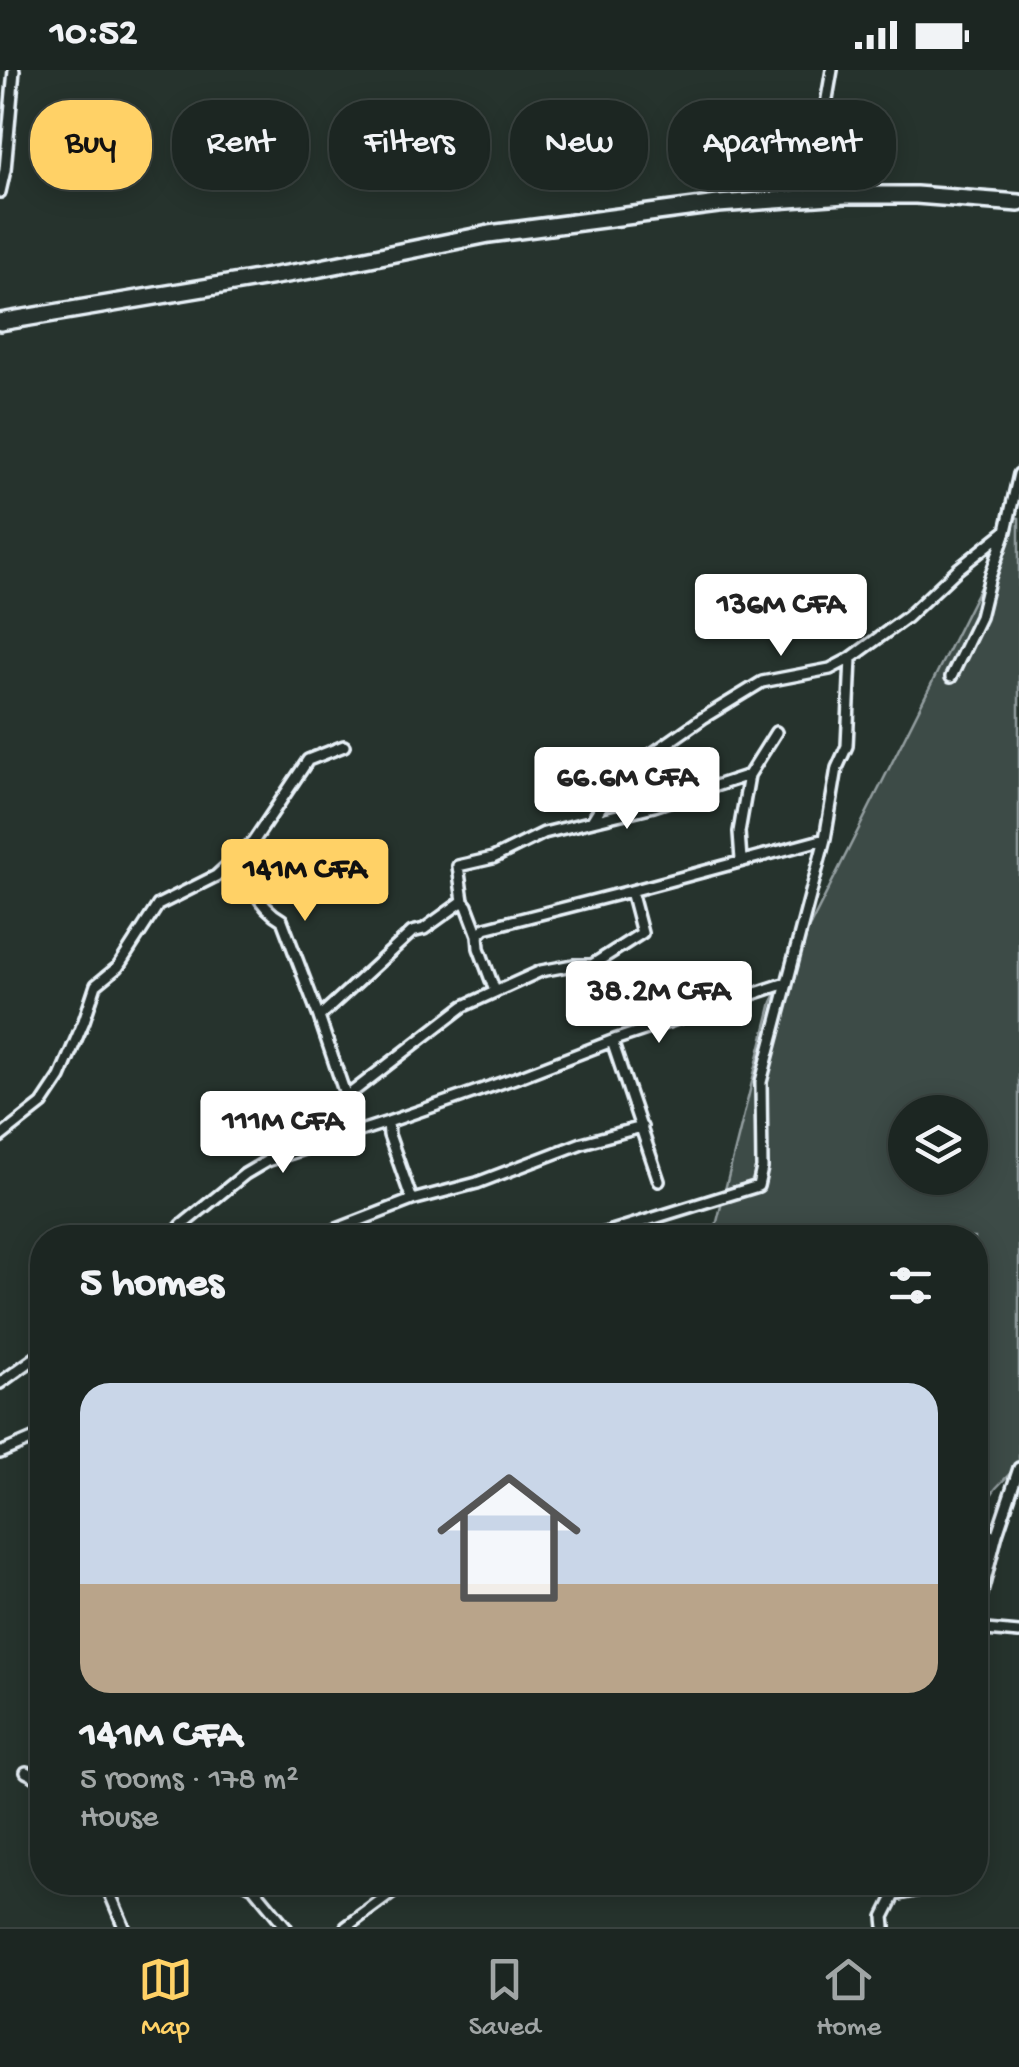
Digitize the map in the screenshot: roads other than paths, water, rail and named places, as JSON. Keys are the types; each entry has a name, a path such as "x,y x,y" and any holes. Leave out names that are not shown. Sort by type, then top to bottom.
{"highway":[{"path":"0,322 310,270 489,234 718,204 810,196 916,195 1019,203"}],"street":[{"path":"0,192 14,70"},
{"path":"810,196 832,70"},
{"path":"951,676 980,617 1019,474"},
{"path":"592,821 646,758 702,718 762,682 830,669 851,658 907,617 1006,531"},
{"path":"631,1225 758,1186 762,1168 761,1082 824,840 838,768 848,746 851,658"},
{"path":"741,860 739,832 749,775 776,732"},
{"path":"0,1137 42,1104 60,1078 96,985 118,967 158,905 216,876 253,842 308,760 344,746"},
{"path":"495,991 468,906 463,902 458,866 493,858 544,833 654,806 749,775"},
{"path":"478,935 485,928 824,840"},
{"path":"242,851 246,874 256,893 268,912 282,920 346,1097"},
{"path":"266,1161 464,1006 541,971 592,965 642,933 631,890"},
{"path":"319,1016 412,932 424,929 463,902"},
{"path":"185,1225 244,1174 266,1161 786,983"},
{"path":"612,1041 659,1182"},
{"path":"388,1122 412,1200"},
{"path":"348,1225 582,1142 642,1128"},
{"path":"0,1383 30,1362"},
{"path":"0,1453 30,1443"},
{"path":"988,1567 1019,1468"},
{"path":"988,1537 996,1534"},
{"path":"988,1630 1019,1633"},
{"path":"26,1772 30,1774"},
{"path":"111,1895 124,1927"},
{"path":"259,1895 286,1927"},
{"path":"346,1927 389,1895"},
{"path":"885,1927 884,1917 895,1895"}]}
